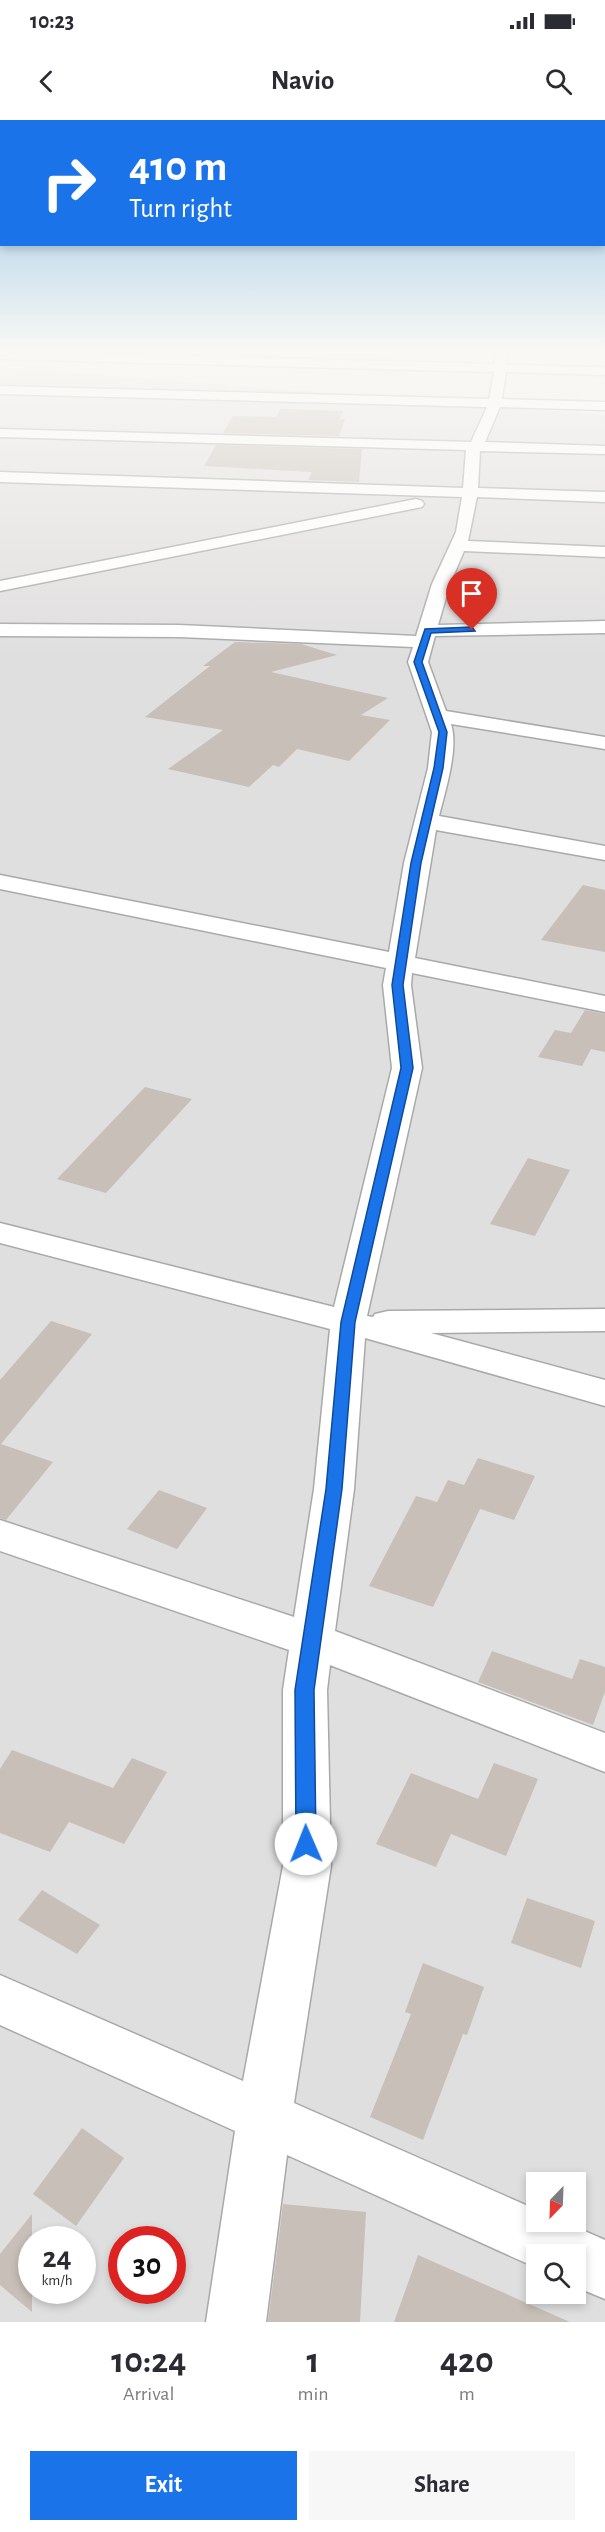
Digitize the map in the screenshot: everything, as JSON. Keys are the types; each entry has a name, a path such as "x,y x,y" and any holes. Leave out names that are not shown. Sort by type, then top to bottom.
{"street":[{"path":"237,2322 264,2117 307,1866 304,1690 334,1489 348,1322 407,1068 397,985 416,863 439,768 443,732 418,662 441,584 464,532 470,493 472,452"},
{"path":"0,477 605,497"},
{"path":"0,586 470,493"},
{"path":"458,546 605,552"},
{"path":"0,630 426,636 605,627"},
{"path":"437,716 605,743"},
{"path":"426,820 605,853"},
{"path":"0,882 605,1004"},
{"path":"0,1233 101,1261 348,1322 605,1393"},
{"path":"348,1322 605,1320"},
{"path":"0,1535 311,1640 605,1753"},
{"path":"0,1999 549,2244"},
{"path":"586,2261 605,2270"}],"shaded area":[{"path":"0,452 605,452 605,2322 0,2322"}],"building":[{"path":"212,452 362,452 359,482 308,480 312,472 204,466"},
{"path":"235,642 301,644 337,655 271,672 388,698 361,715 390,720 349,761 297,749 279,767 273,765 249,787 168,769 223,730 145,717 210,666 203,666"},
{"path":"583,885 605,890 605,952 541,940"},
{"path":"585,1010 605,1014 605,1052 591,1049 582,1066 538,1057 555,1030 571,1033"},
{"path":"145,1087 192,1099 106,1193 57,1179"},
{"path":"528,1158 570,1170 535,1236 490,1224"},
{"path":"51,1321 92,1334 1,1444 53,1462 6,1520 0,1518 0,1380"},
{"path":"478,1458 535,1476 514,1520 480,1509 433,1607 369,1586 416,1496 437,1502 448,1480 464,1485"},
{"path":"159,1490 207,1508 177,1549 127,1529"},
{"path":"492,1651 572,1679 580,1659 605,1667 605,1692 593,1725 478,1682"},
{"path":"12,1750 113,1788 132,1758 167,1772 124,1844 69,1822 50,1852 0,1833 0,1769"},
{"path":"494,1763 538,1779 506,1856 451,1834 436,1867 376,1844 411,1773 478,1799"},
{"path":"42,1890 100,1925 77,1954 18,1920"},
{"path":"527,1898 595,1921 581,1968 511,1943"},
{"path":"423,1963 484,1987 467,2035 463,2034 423,2140 370,2117 411,2014 405,2012"},
{"path":"82,2128 124,2158 76,2226 33,2194"},
{"path":"283,2204 366,2212 360,2322 268,2322"},
{"path":"32,2214 32,2226 22,2226"},
{"path":"18,2232 18,2300 0,2285 0,2254"},
{"path":"418,2255 570,2322 394,2322"},
{"path":"23,2304 32,2304 32,2312"}],"route":[{"path":"306,1844 304,1690 334,1489 348,1322 407,1068 397,985 416,863 439,768 443,732 418,662 428,630 472,630"}]}
